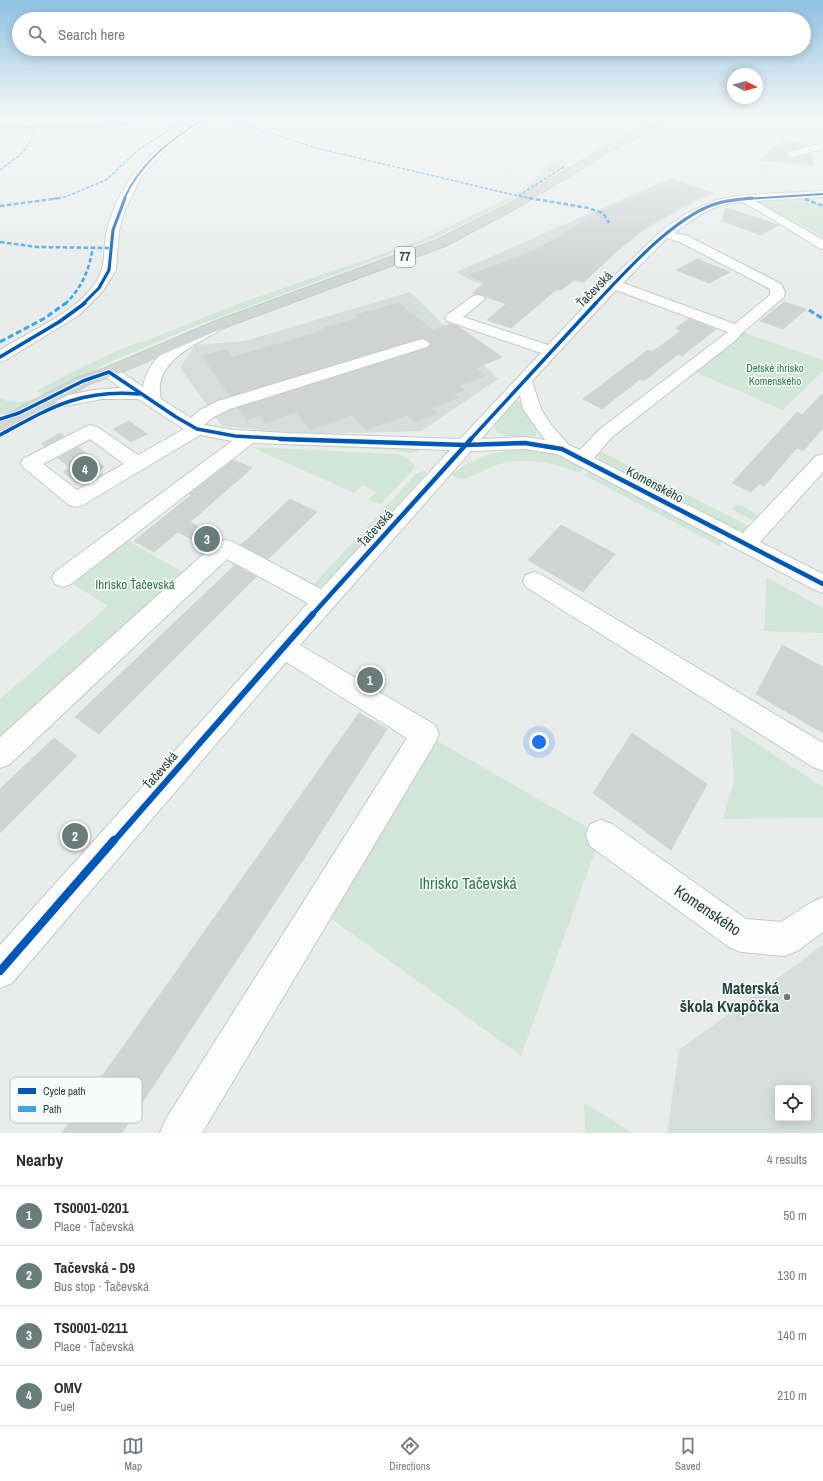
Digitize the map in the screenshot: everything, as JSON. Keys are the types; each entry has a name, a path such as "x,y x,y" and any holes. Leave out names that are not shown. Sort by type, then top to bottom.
{"main road":[{"name":"77","path":"0,425 83,381 109,372 221,324 441,243 509,208 573,170"},
{"name":"77","path":"0,435 91,386 109,372"}],"street":[{"path":"0,356 52,327 73,312 94,293 108,274 111,263 113,231 126,191 140,170"},
{"name":"Ťačevská","path":"0,971 324,601 524,380 614,284 661,238 682,221 709,206 721,202 743,198 798,194 823,194"},
{"path":"743,198 823,245"},
{"path":"583,458 606,433 731,337 737,330 774,300 778,292 776,287 684,239 661,238"},
{"path":"614,284 737,330"},
{"path":"478,299 452,318 551,351"},
{"path":"148,398 151,390 152,379 160,365 174,352 221,324"},
{"path":"137,464 91,431 30,463 76,500 137,464 195,428 206,414 224,405 422,344"},
{"path":"109,372 195,428"},
{"path":"524,380 532,409 545,429 562,449"},
{"path":"64,401 96,393 112,392 148,398"},
{"path":"0,419 19,414"},
{"name":"Komenského","path":"195,428 248,436 465,445 525,443 562,449 583,458 823,584"},
{"path":"63,578 248,436"},
{"path":"746,544 823,460"},
{"path":"0,756 225,548 324,601"},
{"path":"534,581 823,758"},
{"path":"180,1133 425,734 283,647"},
{"name":"Komenského","path":"601,835 741,935 785,939 823,913"}],"shaded area":[{"path":"671,178 715,193 681,209 643,231 610,257 584,251 503,290 472,281 456,272"},
{"path":"410,292 498,379 421,431 305,434 222,426 180,368 195,345 245,341"},
{"name":"Materská škola Kvapôčka","path":"823,945 823,1133 667,1133 679,1050"}],"green space":[{"path":"542,170 558,170 503,205 434,238 190,328 110,362 44,395 37,391 76,370 126,347 153,338 232,306 416,242 511,197 528,186"},
{"path":"805,199 823,206 823,237 752,201"},
{"name":"Detské ihrisko Komenského","path":"737,330 823,360 823,371 783,410 688,369"},
{"path":"0,398 7,401 16,400 17,403 37,398 0,415"},
{"path":"518,401 522,403 537,429 536,436 506,436 497,431 494,427 508,408 514,402"},
{"path":"250,443 420,449 418,452 408,453 393,450"},
{"path":"251,447 398,454 408,459 415,466 381,504 369,500 376,492 362,485 354,493"},
{"path":"530,450 557,455 585,467 579,473 570,469 542,462 522,461 498,464 463,479 451,475 479,458 488,455 507,451"},
{"path":"598,450 751,527 748,531 742,531 723,522 600,459 597,454"},
{"path":"590,470 722,541 719,546 584,475"},
{"path":"422,471 427,472 327,582 321,586 313,585 416,474"},
{"path":"737,504 757,514 757,522 732,510"},
{"name":"Ihrisko Ťačevská","path":"118,535 193,578 0,755 0,699 108,606 63,578"},
{"path":"766,577 823,608 823,633 763,631 765,622"},
{"path":"730,726 823,787 823,818 723,819 734,780"},
{"name":"Ihrisko Tačevská","path":"425,734 601,835 521,1056 318,909"},
{"path":"584,1103 633,1133 585,1133"}],"building":[{"path":"686,185 709,192 665,215 667,216 649,223 650,224 617,251 584,282 574,280 561,290 557,289 511,328 487,320 506,304 483,295 472,293 485,283 469,275 521,256 568,233 565,232 600,212 625,201 643,195 645,196 661,189 667,191 678,186 682,187"},
{"path":"726,208 779,225 761,235 722,221"},
{"path":"700,258 701,261 730,272 709,283 676,270"},
{"path":"784,302 806,309 783,329 760,321"},
{"path":"399,303 433,330 450,324 456,325 502,357 476,368 485,376 459,385 465,390 454,394 458,398 430,408 437,414 414,422 407,415 366,430 352,415 310,430 296,412 265,423 260,415 247,420 238,408 427,348 431,343 423,338 230,396 202,356 227,349 232,357 326,330 323,328 359,318 356,315"},
{"path":"689,319 716,329 682,356 678,354 644,381 640,379 602,409 583,399 648,350 652,352 681,331 675,328"},
{"path":"823,393 823,428 803,451 797,448 764,486 759,484 751,492 732,483 797,412 802,415"},
{"path":"129,421 147,434 131,442 113,429"},
{"path":"61,433 64,436 44,446 41,444"},
{"path":"78,447 104,467 77,483 63,472 70,468 58,458"},
{"path":"234,460 252,468 190,522 220,538 208,548 178,532 154,552 134,541 191,495 189,494"},
{"path":"290,499 317,512 268,559 241,545"},
{"path":"561,525 615,554 583,592 528,560"},
{"path":"235,565 256,577 99,734 75,717"},
{"path":"782,645 823,667 823,733 756,694"},
{"path":"365,667 386,679 378,689 357,677"},
{"path":"359,713 387,729 307,854 142,1103 142,1077 102,1077"},
{"path":"632,733 707,784 671,850 593,793"},
{"path":"54,738 77,756 0,833 0,789"},
{"path":"69,1123 129,1123 122,1133 62,1133"}],"marked path":[{"path":"0,206 65,197 106,180 117,170"},
{"path":"411,170 518,196 559,170"},
{"path":"519,196 588,208 603,213 609,223"},
{"path":"805,199 823,206"},
{"path":"0,242 37,247 111,248"},
{"path":"0,342 45,318 65,304 74,295 86,276 93,247"},
{"path":"809,310 823,319"}],"cycle path":[{"path":"0,357 74,312 99,288 109,270 113,230 119,210 127,192 141,170"},
{"path":"0,971 324,601 524,380 613,285 665,234 691,215 721,202 757,197 823,194"},
{"path":"0,419 19,413 83,381 109,372 176,417 197,429 211,432 235,436 287,439 465,445 525,443 562,449 823,584"},
{"path":"0,435 50,409 83,396 119,392 139,394"}],"place":[{"name":"OMV","path":"85,469"},
{"name":"TS0001-0211","path":"207,539"},
{"name":"TS0001-0201","path":"370,680"},
{"name":"Tačevská - D9","path":"75,836"},
{"name":"Materská škola Kvapôčka","path":"787,997"}]}
